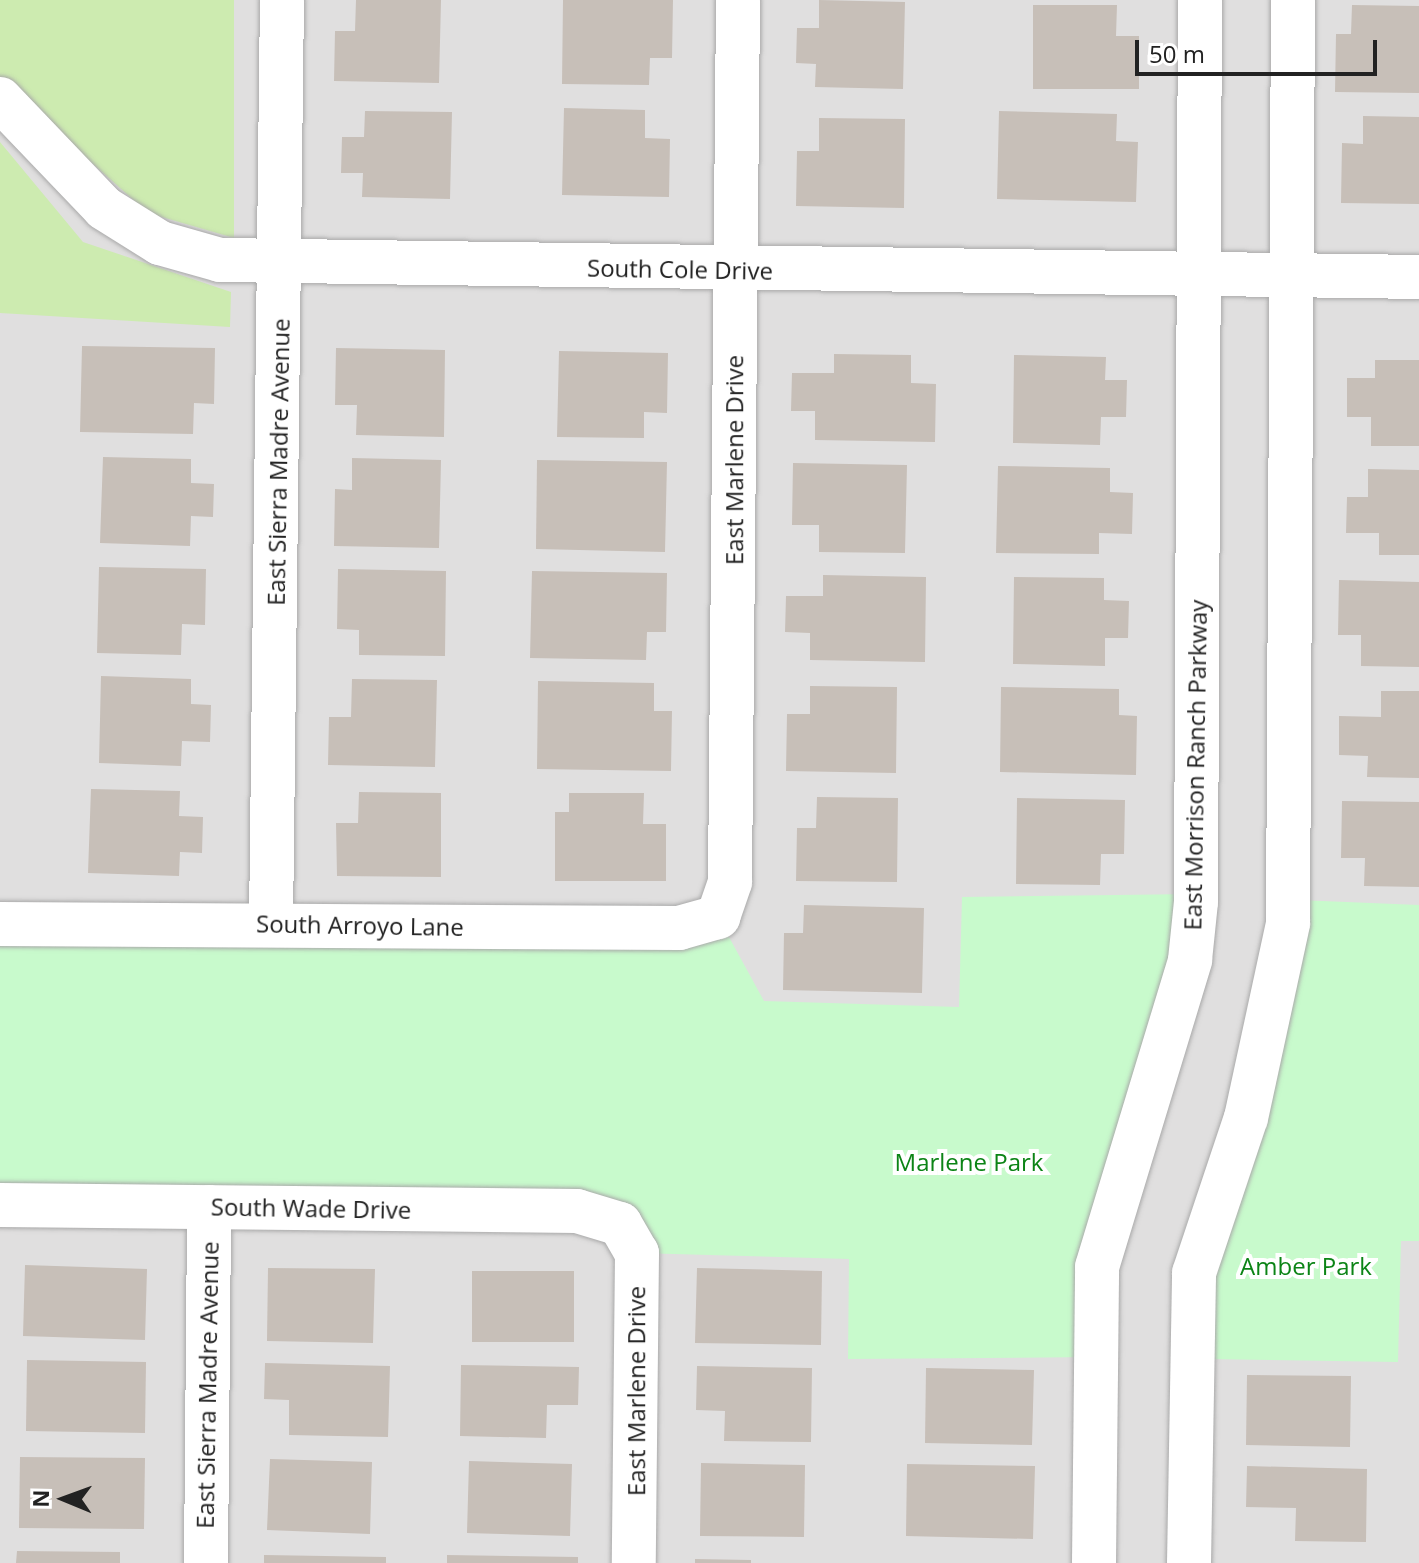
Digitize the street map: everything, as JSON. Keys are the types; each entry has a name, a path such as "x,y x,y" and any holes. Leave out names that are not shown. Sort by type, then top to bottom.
{"street":[{"name":"East Sierra Madre Avenue","path":"271,924 282,0"},
{"name":"East Marlene Drive","path":"718,917 730,882 738,0"},
{"name":"East Morrison Ranch Parkway","path":"1094,1563 1097,1267 1190,960 1196,902 1200,0"},
{"path":"1189,1563 1192,1284 1246,1118 1288,923 1293,0"},
{"name":"South Cole Drive","path":"0,99 104,208 160,243 220,260 281,265 1419,277"},
{"name":"South Arroyo Lane","path":"0,924 679,928 718,917"},
{"name":"South Wade Drive","path":"0,1205 577,1211 620,1224"},
{"name":"East Sierra Madre Avenue","path":"206,1563 209,1207"},
{"name":"East Marlene Drive","path":"620,1224 637,1253 634,1563"}],"shaded area":[{"path":"0,0 1419,0 1419,1563 0,1563"}],"green space":[{"path":"0,0 234,0 234,238 148,213 0,81"},
{"path":"0,142 83,242 231,292 230,327 0,313"},
{"name":"Marlene Park","path":"1195,894 1096,1357 848,1359 849,1259 637,1253 620,1224 0,1205 0,924 718,917 764,1001 959,1007 962,897"},
{"name":"Amber Park","path":"1298,900 1419,905 1419,1241 1401,1241 1398,1362 1204,1359 1202,1296"}],"building":[{"path":"356,0 441,0 439,83 334,81 335,31 355,31"},
{"path":"563,0 673,0 672,58 650,58 649,85 562,84"},
{"path":"819,0 905,2 903,89 815,87 816,64 796,63 797,28 819,28"},
{"path":"1033,5 1117,5 1116,36 1139,36 1139,89 1033,89"},
{"path":"1352,5 1419,6 1419,93 1335,92 1336,34 1351,34"},
{"path":"564,108 645,110 645,138 670,139 669,197 562,195"},
{"path":"365,111 452,112 450,199 362,197 363,173 341,173 342,137 364,137"},
{"path":"999,111 1117,114 1116,141 1138,142 1136,202 997,199"},
{"path":"1363,116 1419,117 1419,204 1341,203 1342,143 1363,144"},
{"path":"819,118 905,119 904,208 796,206 797,151 819,151"},
{"path":"82,346 215,348 214,404 194,403 193,434 80,432"},
{"path":"336,348 445,350 444,437 356,435 357,405 335,405"},
{"path":"559,351 668,353 667,413 644,412 644,438 557,437"},
{"path":"834,354 911,355 911,383 936,384 935,442 815,440 815,411 791,411 792,373 834,373"},
{"path":"1014,355 1106,357 1105,380 1127,380 1126,417 1101,417 1100,445 1013,443"},
{"path":"1375,360 1419,360 1419,446 1371,446 1371,417 1347,417 1347,378 1375,378"},
{"path":"103,457 191,459 191,483 214,484 213,517 191,516 190,546 100,543"},
{"path":"352,458 441,460 439,548 334,546 335,489 352,490"},
{"path":"537,460 667,462 665,552 536,549"},
{"path":"793,463 907,465 905,553 819,552 819,525 792,525"},
{"path":"998,466 1110,468 1110,492 1133,493 1132,534 1099,533 1099,554 996,553"},
{"path":"1368,469 1419,470 1419,555 1379,555 1379,533 1346,533 1347,497 1368,497"},
{"path":"99,567 206,569 205,625 182,624 181,655 97,653"},
{"path":"338,569 446,571 445,656 359,655 359,630 337,629"},
{"path":"532,571 667,573 666,632 647,632 646,660 530,658"},
{"path":"823,575 926,577 925,662 810,660 810,633 785,632 786,596 823,596"},
{"path":"1014,577 1104,578 1104,600 1129,601 1128,638 1105,638 1105,666 1013,664"},
{"path":"1339,580 1419,582 1419,667 1361,666 1361,635 1338,635"},
{"path":"101,676 191,679 191,704 211,705 210,742 182,741 181,766 99,763"},
{"path":"352,679 437,680 435,767 328,765 329,717 351,717"},
{"path":"538,681 654,683 654,711 672,711 671,771 537,769"},
{"path":"810,686 897,687 896,773 786,771 787,714 810,714"},
{"path":"1001,687 1119,689 1119,715 1137,716 1136,775 1000,772"},
{"path":"1381,691 1419,691 1419,778 1367,777 1368,756 1339,755 1339,716 1381,717"},
{"path":"91,789 180,791 179,816 203,817 202,853 180,852 179,876 88,873"},
{"path":"359,792 441,793 441,877 337,876 336,823 358,823"},
{"path":"569,793 644,793 643,824 666,824 666,881 555,881 555,812 569,812"},
{"path":"817,797 898,798 897,882 796,881 797,828 816,828"},
{"path":"1017,798 1125,800 1124,854 1101,854 1100,885 1016,884"},
{"path":"1342,801 1419,802 1419,887 1364,886 1365,858 1341,858"},
{"path":"804,905 924,908 922,993 783,990 784,933 803,933"},
{"path":"25,1265 147,1269 145,1340 23,1336"},
{"path":"268,1268 375,1269 373,1343 267,1341"},
{"path":"697,1268 822,1271 821,1345 695,1343"},
{"path":"472,1271 574,1271 574,1342 472,1342"},
{"path":"27,1360 146,1362 145,1433 26,1431"},
{"path":"265,1363 390,1366 388,1437 289,1435 289,1400 264,1399"},
{"path":"461,1365 579,1367 578,1405 547,1405 546,1438 460,1436"},
{"path":"697,1366 812,1368 811,1442 724,1441 725,1411 696,1410"},
{"path":"926,1368 1034,1370 1032,1445 925,1443"},
{"path":"1247,1375 1351,1376 1350,1447 1246,1445"},
{"path":"20,1457 145,1458 144,1529 19,1528"},
{"path":"270,1459 372,1462 370,1534 267,1530"},
{"path":"469,1461 572,1464 570,1536 467,1533"},
{"path":"701,1463 805,1465 804,1537 700,1536"},
{"path":"907,1464 1035,1466 1033,1539 906,1536"},
{"path":"1247,1466 1367,1469 1366,1542 1295,1541 1296,1508 1246,1507"},
{"path":"17,1551 120,1552 120,1563 16,1563"},
{"path":"264,1555 386,1557 386,1563 264,1563"},
{"path":"447,1555 578,1557 578,1563 447,1563"},
{"path":"695,1559 751,1560 751,1563 695,1563"}]}
